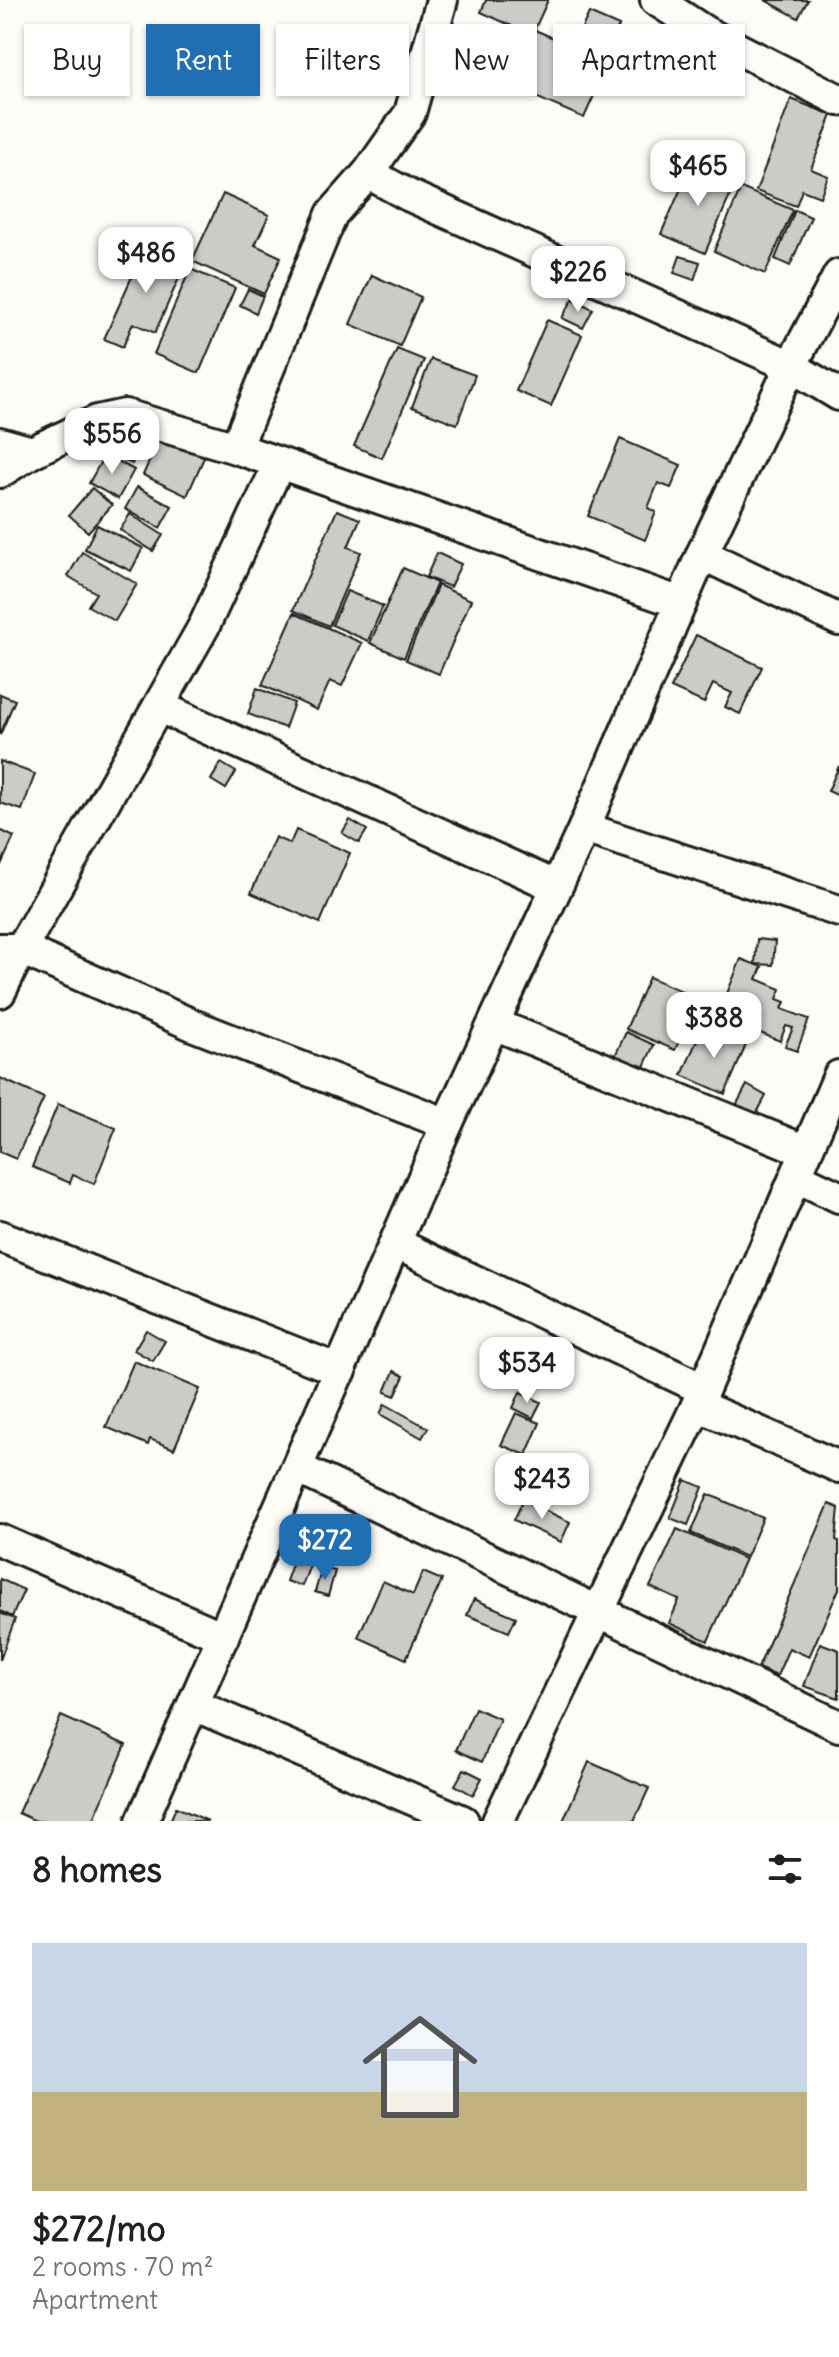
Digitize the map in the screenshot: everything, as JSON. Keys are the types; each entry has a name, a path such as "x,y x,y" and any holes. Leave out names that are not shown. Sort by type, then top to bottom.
{"street":[{"path":"236,448 332,214 368,173 410,113 442,0"},
{"path":"656,0 707,33 839,100"},
{"path":"368,173 408,195 791,366 839,395"},
{"path":"142,1821 447,1124 584,828 702,554 791,366 839,275"},
{"path":"0,472 32,452 97,421 125,415 236,448 681,603"},
{"path":"0,443 32,452"},
{"path":"0,992 11,949 160,707 204,626 279,464"},
{"path":"702,554 839,620"},
{"path":"160,707 555,886"},
{"path":"584,828 839,911"},
{"path":"11,949 195,1026 447,1124"},
{"path":"494,1024 801,1164 839,1197"},
{"path":"498,1821 700,1397 839,1076"},
{"path":"0,1236 341,1371"},
{"path":"397,1244 839,1467"},
{"path":"297,1468 839,1726"},
{"path":"0,1540 223,1637"},
{"path":"194,1705 463,1821"}],"building":[{"path":"486,0 548,0 537,24 508,24 481,12"},
{"path":"765,0 808,0 798,18"},
{"path":"589,13 614,24 584,24"},
{"path":"537,31 553,38 553,96 594,96 584,118 533,96 537,96"},
{"path":"791,99 832,115 811,169 828,176 820,197 802,190 796,206 756,191"},
{"path":"692,163 736,182 705,253 661,234"},
{"path":"741,188 793,210 765,274 714,251"},
{"path":"223,194 269,215 255,245 281,257 264,294 192,261"},
{"path":"795,210 811,217 790,266 775,259"},
{"path":"146,245 186,262 155,333 133,323 123,347 104,339"},
{"path":"680,256 700,262 694,280 674,273"},
{"path":"190,269 235,288 199,373 154,354"},
{"path":"372,275 421,297 400,346 350,324"},
{"path":"248,289 263,296 256,313 240,305"},
{"path":"573,299 593,309 583,328 562,318"},
{"path":"547,320 582,335 551,406 516,391"},
{"path":"397,349 424,360 382,458 354,446"},
{"path":"431,359 475,375 457,424 412,407"},
{"path":"123,416 148,428 132,464 107,453"},
{"path":"162,433 206,453 187,496 143,475"},
{"path":"620,439 681,465 671,488 658,483 648,508 656,512 645,540 588,516"},
{"path":"105,454 134,470 118,499 89,483"},
{"path":"137,487 172,506 160,528 125,509"},
{"path":"92,488 112,505 88,532 69,515"},
{"path":"337,510 360,519 348,547 361,552 329,626 293,610"},
{"path":"130,514 163,535 153,551 120,530"},
{"path":"97,525 143,548 131,571 85,549"},
{"path":"82,552 137,584 115,621 88,606 96,593 68,576"},
{"path":"437,553 461,564 450,587 426,577"},
{"path":"403,568 437,583 404,658 370,643"},
{"path":"438,585 471,600 439,674 406,660"},
{"path":"347,591 383,606 368,641 332,625"},
{"path":"294,613 362,643 342,686 330,681 317,710 262,685"},
{"path":"696,635 762,667 740,714 725,707 732,693 713,684 704,703 671,688"},
{"path":"257,688 294,703 285,728 248,714"},
{"path":"0,694 15,700 0,735"},
{"path":"0,761 35,774 22,810 0,803"},
{"path":"221,763 236,772 226,789 211,780"},
{"path":"839,766 839,796 828,791"},
{"path":"350,820 367,830 359,843 342,833"},
{"path":"0,830 14,837 1,865 0,865"},
{"path":"296,830 350,853 320,923 251,893 275,837 290,844"},
{"path":"757,939 775,941 773,965 755,964"},
{"path":"741,959 762,967 757,979 781,989 777,999 785,1002 782,1009 809,1019 797,1051 785,1046 793,1028 786,1026 780,1041 718,1016"},
{"path":"649,977 698,998 675,1050 626,1029"},
{"path":"703,1026 746,1045 725,1094 682,1075"},
{"path":"626,1032 654,1045 642,1071 614,1058"},
{"path":"0,1078 44,1098 16,1159 0,1152"},
{"path":"747,1085 766,1096 752,1122 733,1111"},
{"path":"58,1104 116,1128 94,1184 73,1175 70,1183 32,1167"},
{"path":"146,1330 165,1341 153,1361 134,1350"},
{"path":"134,1361 200,1389 174,1449 150,1439 148,1445 106,1427"},
{"path":"394,1371 404,1376 395,1396 385,1392"},
{"path":"520,1392 541,1402 533,1418 513,1408"},
{"path":"385,1404 428,1428 422,1438 380,1414"},
{"path":"516,1413 540,1423 526,1455 501,1445"},
{"path":"524,1456 562,1474 552,1495 514,1477"},
{"path":"685,1480 703,1487 688,1525 670,1518"},
{"path":"708,1494 763,1518 746,1557 691,1533"},
{"path":"523,1500 570,1522 561,1542 514,1520"},
{"path":"829,1504 839,1508 836,1540 839,1541 839,1589 809,1657 789,1648 777,1676 758,1668"},
{"path":"677,1529 745,1559 708,1641 669,1623 679,1600 650,1587"},
{"path":"294,1559 310,1565 302,1586 286,1581"},
{"path":"322,1568 335,1571 328,1596 315,1592"},
{"path":"423,1572 442,1580 406,1659 358,1637 383,1581 413,1595"},
{"path":"0,1579 24,1590 12,1617 0,1611"},
{"path":"474,1599 516,1617 509,1632 467,1615"},
{"path":"0,1613 15,1619 0,1660"},
{"path":"820,1643 839,1650 839,1698 804,1686"},
{"path":"475,1708 500,1719 482,1762 456,1750"},
{"path":"61,1716 126,1745 93,1821 36,1821 18,1813"},
{"path":"589,1762 649,1788 634,1821 563,1821"},
{"path":"464,1769 482,1778 473,1795 455,1785"},
{"path":"176,1807 208,1821 170,1821"}]}
